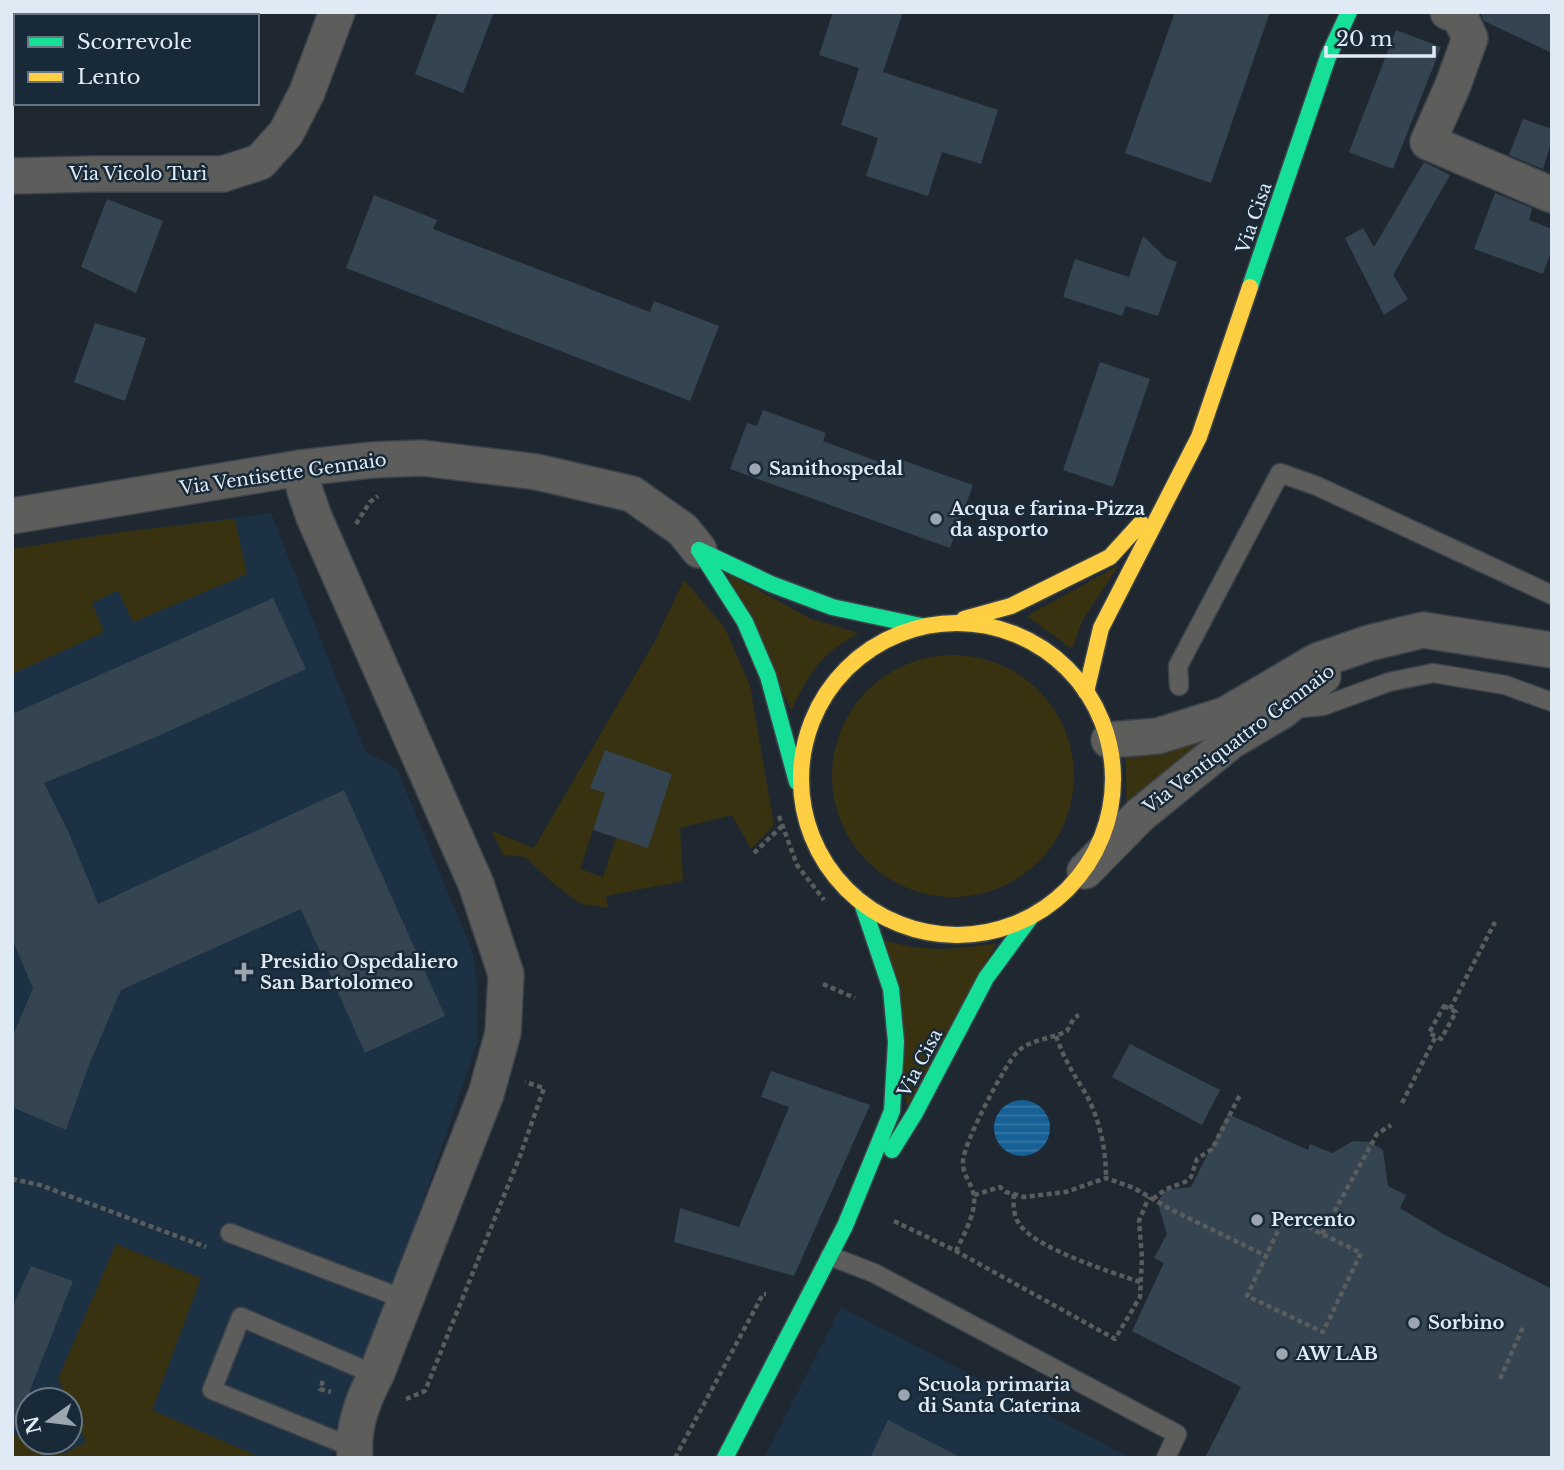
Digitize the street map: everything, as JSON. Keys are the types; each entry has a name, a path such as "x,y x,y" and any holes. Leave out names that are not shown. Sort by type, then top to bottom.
{"street":[{"name":"Via Vicolo Turì","path":"12,176 223,174 260,162 286,134 307,92 337,12"},
{"name":"Via Cisa","path":"1086,692 1101,628 1199,437 1328,57 1349,12"},
{"path":"1448,12 1459,15 1470,38 1428,142 1552,195"},
{"name":"Via Cisa","path":"944,625 1011,606 1110,557 1146,518 1199,437"},
{"name":"Via Ventisette Gennaio","path":"12,516 300,468 422,458 537,472 632,494 683,530 745,622 768,676 804,809"},
{"path":"300,468 314,517 477,884 506,974 503,1033 486,1094 376,1375 363,1398 354,1453"},
{"name":"Via Ventisette Gennaio","path":"699,550 774,585 832,607 921,626"},
{"path":"970,623 1017,634 1058,659 1086,692 1109,740 1114,786 1105,831 1084,871 1060,898 1030,918 988,933 944,936 900,925 862,903 835,877 815,845 804,809 802,761 815,715 840,675 877,645 921,626 944,625 970,623"},
{"name":"Via Ventiquattro Gennaio","path":"1109,740 1158,736 1225,715 1317,661 1369,643 1423,630 1552,650"},
{"name":"Via Ventiquattro Gennaio","path":"1084,871 1150,806 1231,741 1282,711 1331,669 1369,643"},
{"name":"Via Cisa","path":"725,1458 831,1256 892,1111 896,1042 891,989 862,903"},
{"name":"Via Cisa","path":"845,1226 915,1113 986,978 1030,918"}],"lane":[{"path":"1179,686 1178,666 1280,473 1317,485 1552,596"},
{"path":"1282,711 1324,706 1388,681 1433,673 1506,685 1552,702"},
{"path":"230,1233 404,1298"},
{"path":"831,1256 874,1273 1177,1434 1166,1458"},
{"path":"354,1453 212,1391 241,1317 376,1375"}],"path":[{"path":"356,533 356,524 370,502 386,490"},
{"path":"778,813 797,865 826,902"},
{"path":"754,853 783,825"},
{"path":"1450,1009 1494,922"},
{"path":"1444,1006 1450,1009 1456,1012 1441,1039 1429,1033 1444,1006"},
{"path":"956,1251 973,1209 974,1195 964,1175 962,1164 973,1127 1017,1052 1031,1043 1067,1031 1074,1018 1079,1015"},
{"path":"1056,1035 1074,1078 1094,1112 1106,1155 1106,1178"},
{"path":"1402,1103 1436,1036"},
{"path":"894,1222 956,1251 1115,1339 1140,1297 1142,1257 1139,1222 1151,1198 1191,1177 1197,1159 1212,1149 1241,1093"},
{"path":"1322,1234 1377,1134 1391,1125"},
{"path":"974,1195 1000,1187 1006,1192 1024,1197 1066,1192 1106,1178 1134,1188 1170,1209 1266,1256"},
{"path":"1014,1194 1013,1209 1018,1224 1029,1235 1083,1262 1140,1282"},
{"path":"1285,1216 1322,1234 1361,1253 1323,1332 1247,1296 1285,1216"},
{"path":"675,1458 763,1294 773,1295"},
{"path":"1500,1380 1523,1327"}],"shaded area":[{"name":"Presidio Ospedaliero San Bartolomeo","path":"271,513 365,751 397,769 473,953 478,991 478,1041 365,1370 331,1458 12,1458 12,549"},
{"path":"235,519 247,574 133,622 118,590 92,603 104,632 12,674 12,549 128,531"},
{"path":"1119,565 1083,619 1072,649 1027,616"},
{"path":"727,573 811,619 859,633 825,657 805,684 791,710"},
{"path":"684,580 725,628 750,686 774,825 751,849 732,815 680,828 683,881 606,896 608,908 581,904 525,857 503,855 492,831 534,848 655,641","holes":["605,750 672,774 648,847 616,837 603,877 580,869 605,793 590,788"]},
{"path":"953,655 977,657 999,664 1020,675 1039,690 1054,709 1065,730 1072,752 1072,800 1065,822 1054,843 1039,862 1020,877 999,888 977,895 953,897 929,895 907,888 886,877 867,862 852,843 841,822 834,800 832,776 834,752 841,730 852,709 867,690 886,675 907,664 929,657"},
{"path":"1225,730 1127,809 1125,749"},
{"path":"881,939 910,947 939,949 997,943 907,1107"},
{"path":"116,1244 201,1278 152,1410 262,1458 12,1458 14,1436 14,1456 84,1456 84,1386 61,1386 58,1379"},
{"name":"Scuola primaria di Santa Caterina","path":"841,1307 1131,1458 764,1458"}],"water":[{"path":"1016,1100 1028,1100 1038,1104 1046,1112 1050,1128 1046,1144 1038,1152 1028,1156 1016,1156 1006,1152 998,1144 994,1134 994,1122 998,1112 1006,1104"}],"building":[{"path":"438,12 494,12 463,93 415,74"},
{"path":"833,12 903,12 883,72 998,110 981,164 942,152 928,196 866,176 878,138 841,125 859,68 819,55"},
{"path":"1175,12 1270,12 1211,183 1125,153"},
{"path":"1480,12 1552,12 1552,53 1484,21"},
{"path":"1396,30 1441,47 1393,169 1349,152"},
{"path":"1523,119 1552,129 1552,140 1543,169 1509,155"},
{"path":"1424,162 1450,175 1393,275 1408,299 1384,315 1345,238 1363,228 1374,247"},
{"path":"1495,193 1532,208 1529,220 1552,229 1552,249 1543,274 1474,249"},
{"path":"374,195 437,220 433,229 650,312 654,301 719,326 690,401 346,268"},
{"path":"107,199 163,221 136,293 81,267"},
{"path":"1143,236 1166,258 1177,262 1158,316 1126,306 1122,316 1063,297 1075,259 1129,277"},
{"path":"95,323 146,338 125,401 74,382"},
{"path":"1100,362 1150,379 1113,487 1063,470"},
{"path":"763,410 826,433 823,441 893,467 896,458 973,485 950,548 730,469 747,423 757,426"},
{"path":"273,598 306,669 156,737 44,783 69,833 98,904 344,790 445,1016 365,1053 301,909 121,990 89,1065 66,1130 12,1107 12,1038 33,988 12,939 12,714"},
{"path":"605,750 672,774 648,848 593,830 605,793 590,788"},
{"path":"1130,1044 1220,1090 1202,1125 1112,1077"},
{"path":"771,1071 870,1105 794,1276 674,1242 680,1208 739,1227 789,1107 761,1097"},
{"path":"1228,1114 1308,1150 1310,1144 1332,1153 1353,1141 1370,1142 1383,1150 1388,1186 1406,1195 1400,1208 1445,1235 1552,1289 1552,1458 1205,1458 1241,1387 1132,1331 1164,1263 1154,1258 1167,1234 1158,1204 1160,1198 1166,1190 1191,1187"},
{"path":"31,1266 73,1281 32,1386 14,1386 14,1431 12,1431 12,1308"},
{"name":"Scuola primaria di Santa Caterina","path":"888,1420 962,1458 870,1458"}],"traffic: fast":[{"path":"1250,287 1328,57 1349,12"},
{"path":"699,550 745,622 768,676 797,782"},
{"path":"699,550 771,584 832,607 921,626"},
{"path":"725,1458 845,1226 892,1111 896,1042 891,989 862,903"},
{"path":"892,1150 915,1113 986,978 1030,918"}],"traffic: slow":[{"path":"1086,692 1101,628 1199,437 1250,287"},
{"path":"964,619 1011,606 1110,557 1141,523"},
{"path":"957,623 987,626 1017,635 1043,650 1067,669 1086,693 1101,719 1110,749 1113,779 1110,809 1101,839 1086,865 1067,889 1043,908 1017,923 987,932 957,935 927,932 897,923 871,908 847,889 828,865 813,839 804,809 801,779 804,749 813,719 828,693 847,669 871,650 897,635 927,626 957,623"}],"place":[{"name":"Sanithospedal","path":"755,469"},
{"name":"Acqua e farina-Pizza da asporto","path":"936,519"},
{"name":"Presidio Ospedaliero San Bartolomeo","path":"244,972"},
{"name":"Percento","path":"1257,1220"},
{"name":"Sorbino","path":"1414,1323"},
{"name":"AW LAB","path":"1282,1354"},
{"name":"Scuola primaria di Santa Caterina","path":"904,1395"}]}
